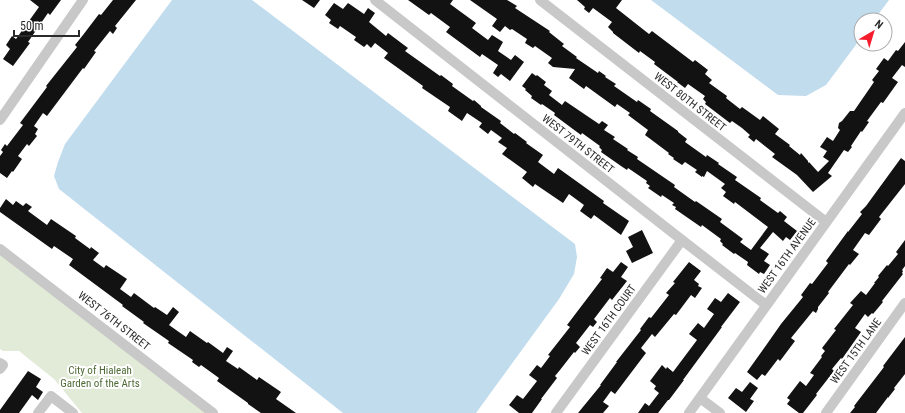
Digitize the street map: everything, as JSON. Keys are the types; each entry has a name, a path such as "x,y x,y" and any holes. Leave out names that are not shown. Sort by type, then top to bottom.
{"street":[{"path":"0,120 83,0"},
{"name":"WEST 79TH STREET","path":"375,0 766,305"},
{"name":"WEST 80TH STREET","path":"540,0 826,222"},
{"name":"WEST 16TH AVENUE","path":"689,413 905,113"},
{"name":"WEST 16TH COURT","path":"556,413 682,240"},
{"name":"WEST 76TH STREET","path":"0,249 213,413"},
{"name":"WEST 15TH LANE","path":"826,413 905,303"},
{"path":"38,413 51,396 73,413"},
{"path":"700,398 720,413"}],"green space":[{"name":"City of Hialeah Garden of the Arts","path":"0,253 208,413 82,413 54,379 19,351 3,351 0,349"}],"water":[{"path":"172,0 252,0 575,244 577,257 574,274 559,299 476,413 343,413 59,189 54,176 65,144"},
{"path":"651,0 889,0 880,12 853,12 853,49 826,85 806,96 778,95"}],"building":[{"path":"30,0 61,0 50,15 48,13 28,42 30,43 13,66 3,59 10,49 6,45 12,36 16,39 39,7"},
{"path":"113,0 136,0 115,26 117,28 113,34 110,31 94,51 96,52 84,69 83,68 47,116 43,113 34,126 38,129 35,134 37,136 29,146 27,144 18,156 22,159 7,178 0,173 0,156 3,152 1,150 5,144 7,146 23,125 20,123 47,87 46,86 77,47 75,45 99,14 101,15"},
{"path":"302,0 320,0 314,8"},
{"path":"408,0 453,0 450,4 476,23 472,28 488,40 492,35 503,42 498,51 511,60 515,55 524,62 510,81 501,74 498,77 493,73 498,65 482,54 480,57 446,32 450,27 431,13 429,15"},
{"path":"470,0 507,0 517,6 515,8 550,31 549,32 564,44 562,46 577,57 576,58 598,73 599,71 616,84 614,86 637,102 638,100 651,109 650,111 687,139 685,142 706,157 707,155 719,163 718,164 737,177 735,180 761,198 760,200 778,213 780,211 787,217 784,221 797,231 790,240 786,237 783,241 773,232 760,248 769,254 764,261 770,265 764,274 760,272 759,274 747,265 748,262 722,245 723,244 720,241 721,239 702,225 701,227 675,209 676,207 672,205 674,203 662,195 661,197 648,188 650,186 646,183 647,181 628,168 627,170 601,152 602,150 599,147 600,146 582,133 581,135 554,115 555,113 531,98 532,96 522,86 532,73 536,76 537,75 546,82 544,85 552,91 549,95 562,105 565,101 599,124 602,121 608,125 604,130 615,137 613,139 638,157 637,159 675,185 674,187 722,219 720,222 743,239 740,242 751,250 768,227 735,202 734,204 723,196 726,192 721,188 725,184 707,171 704,177 702,177 695,172 697,170 685,162 682,165 673,159 674,158 668,154 669,153 645,135 648,130 628,115 630,113 617,104 615,107 586,86 584,89 569,78 575,69 553,67 548,63 552,58 535,46 533,48 525,43 527,39 505,26 500,32 492,26 497,19"},
{"path":"577,0 622,0 616,8 649,34 652,31 693,62 695,60 708,70 705,74 712,80 709,83 727,96 726,98 740,109 742,107 760,120 763,116 779,129 775,134 790,145 789,146 800,155 801,153 808,163 809,162 818,172 829,161 823,157 827,151 820,147 827,137 833,141 840,130 838,128 839,123 850,111 854,111 874,82 872,80 879,71 876,69 884,58 888,61 896,50 898,51 905,42 905,67 902,65 892,78 898,82 883,103 881,102 867,121 869,122 862,132 861,131 851,146 852,147 848,152 844,150 828,173 832,176 813,192 797,175 772,157 775,154 756,139 754,142 748,137 750,135 742,128 732,121 730,123 705,104 706,102 703,99 705,96 688,84 685,88 677,82 654,64 655,62 640,51 639,53 613,33 608,27 612,22 593,8 589,13"},
{"path":"334,3 343,9 348,3 364,14 368,8 375,13 369,22 386,36 388,33 408,48 405,51 453,84 452,86 473,101 474,100 481,107 501,121 500,123 543,155 538,162 554,174 558,168 629,221 621,235 594,215 591,219 580,211 584,205 569,194 563,203 535,184 533,187 522,178 527,172 502,154 507,148 498,142 502,138 491,130 488,134 479,127 482,123 467,113 462,121 448,111 450,107 422,88 423,86 384,58 388,53 375,43 371,48 367,44 364,47 354,40 356,37 340,26 338,29 329,23 331,20 325,15"},
{"path":"901,158 905,161 905,184 879,217 881,219 869,235 865,233 853,250 859,254 850,265 849,264 828,292 829,293 818,307 816,313 813,311 791,338 795,341 780,361 778,359 765,376 762,374 757,380 747,372 781,324 803,297 801,295 810,283 812,284 828,263 826,261 862,214 860,212"},
{"path":"6,199 13,205 16,201 23,206 26,203 32,207 28,211 47,225 51,219 76,236 75,238 90,249 91,247 99,253 93,260 104,268 106,265 127,279 120,289 131,297 134,293 154,308 155,307 167,315 173,307 179,312 169,325 186,337 190,331 223,353 227,347 233,351 226,361 238,369 239,367 257,380 259,377 281,392 276,399 296,413 261,413 248,404 217,381 219,378 201,365 199,367 192,362 193,360 168,343 169,341 143,323 144,322 122,306 123,305 69,265 73,259 54,246 52,249 0,212 0,208"},
{"path":"642,230 653,253 632,263 626,251 633,247 628,237"},
{"path":"905,240 905,266 902,270 903,274 873,314 872,313 868,317 865,314 855,328 861,332 842,359 841,358 832,369 834,371 816,394 817,395 803,413 799,413 787,404 790,400 787,398 800,381 806,386 814,375 810,373 825,351 822,348 836,330 834,329 853,305 850,303 861,291 866,295 879,277 878,276 898,254 896,252"},
{"path":"621,262 628,267 621,277 627,281 612,300 610,298 594,319 597,322 593,327 590,325 576,343 580,347 575,353 574,352 555,376 557,378 532,413 519,413 509,405 517,395 523,399 537,381 529,375 537,365 541,368 550,356 548,355 570,327 567,325 602,279 600,278 607,268 613,272"},
{"path":"689,262 701,271 694,280 699,284 698,286 702,288 695,298 691,295 676,315 674,314 655,337 652,334 641,348 646,353 615,394 611,391 603,402 609,406 603,413 578,413 601,385 649,317 651,318 669,295 666,293 675,283 673,282"},
{"path":"728,293 740,302 669,400 658,413 638,413 645,403 649,406 659,393 654,389 656,386 650,381 662,365 666,369 667,367 673,372 697,340 689,334 698,323 704,328 714,314 707,309 715,298 721,302"},
{"path":"905,337 905,374 894,388 895,389 876,413 850,413 855,407 854,406"},
{"path":"28,371 41,379 36,387 43,392 38,400 32,395 19,413 0,413 0,410"},
{"path":"750,382 758,388 750,399 754,401 746,412 728,398 736,388 742,392"}]}
